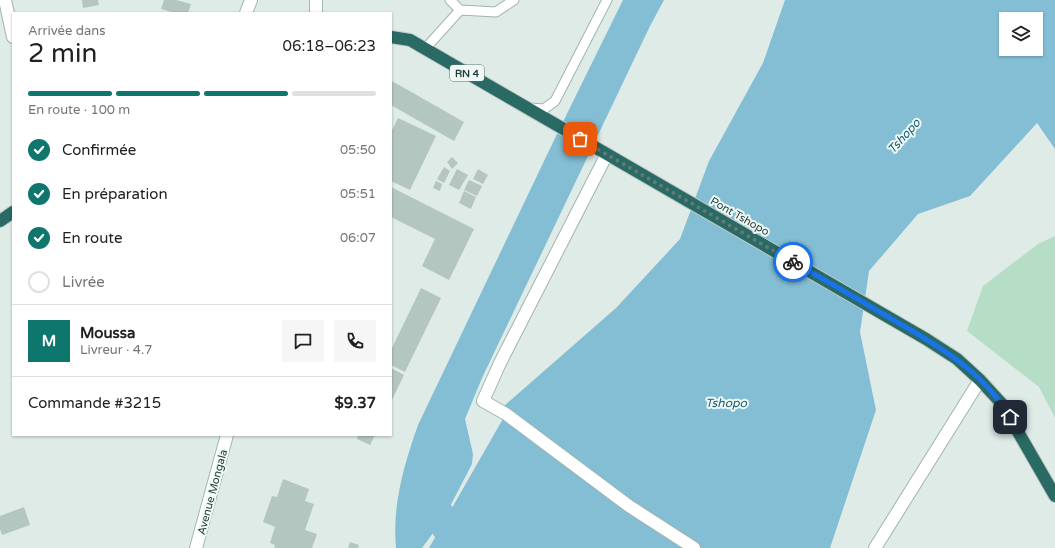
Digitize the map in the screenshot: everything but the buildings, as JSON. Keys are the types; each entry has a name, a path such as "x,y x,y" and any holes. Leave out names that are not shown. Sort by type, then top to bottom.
{"highway":[{"name":"RN 4","path":"392,37 410,40 521,105"},
{"name":"Pont Tshopo","path":"521,105 926,339 957,359 980,380"},
{"path":"0,221 12,213"},
{"name":"RN 4","path":"980,380 1002,404 1055,496"}],"street":[{"path":"5,0 12,32"},
{"path":"246,12 251,0"},
{"path":"316,0 316,12"},
{"path":"607,154 500,363 483,401 506,414 629,506 694,548"},
{"path":"875,548 980,380"},
{"name":"Avenue Mongala","path":"196,548 227,436"}],"lane":[{"path":"450,0 460,10 496,12 514,0"},
{"path":"521,105 544,109 555,102 607,0"},
{"path":"425,49 460,10"}],"green space":[{"path":"1055,236 1055,418 1039,387 967,331 983,286 1038,244"}],"water":[{"path":"623,0 664,0 650,26 482,378 465,419 473,454 472,464 444,518 422,548 396,548 396,516 400,485 418,425 556,136"},
{"name":"Tshopo","path":"785,0 1055,0 1055,149 1037,123 970,196 918,214 869,271 860,332 876,410 830,548 429,548 504,417 505,405 616,308 680,239 709,161 763,63"}],"waterway":[{"path":"432,481 428,501 463,548"}],"way so far":[{"path":"580,139 793,262"}],"route":[{"path":"793,262 926,339 957,359 980,380 1002,404 1010,417"}]}
